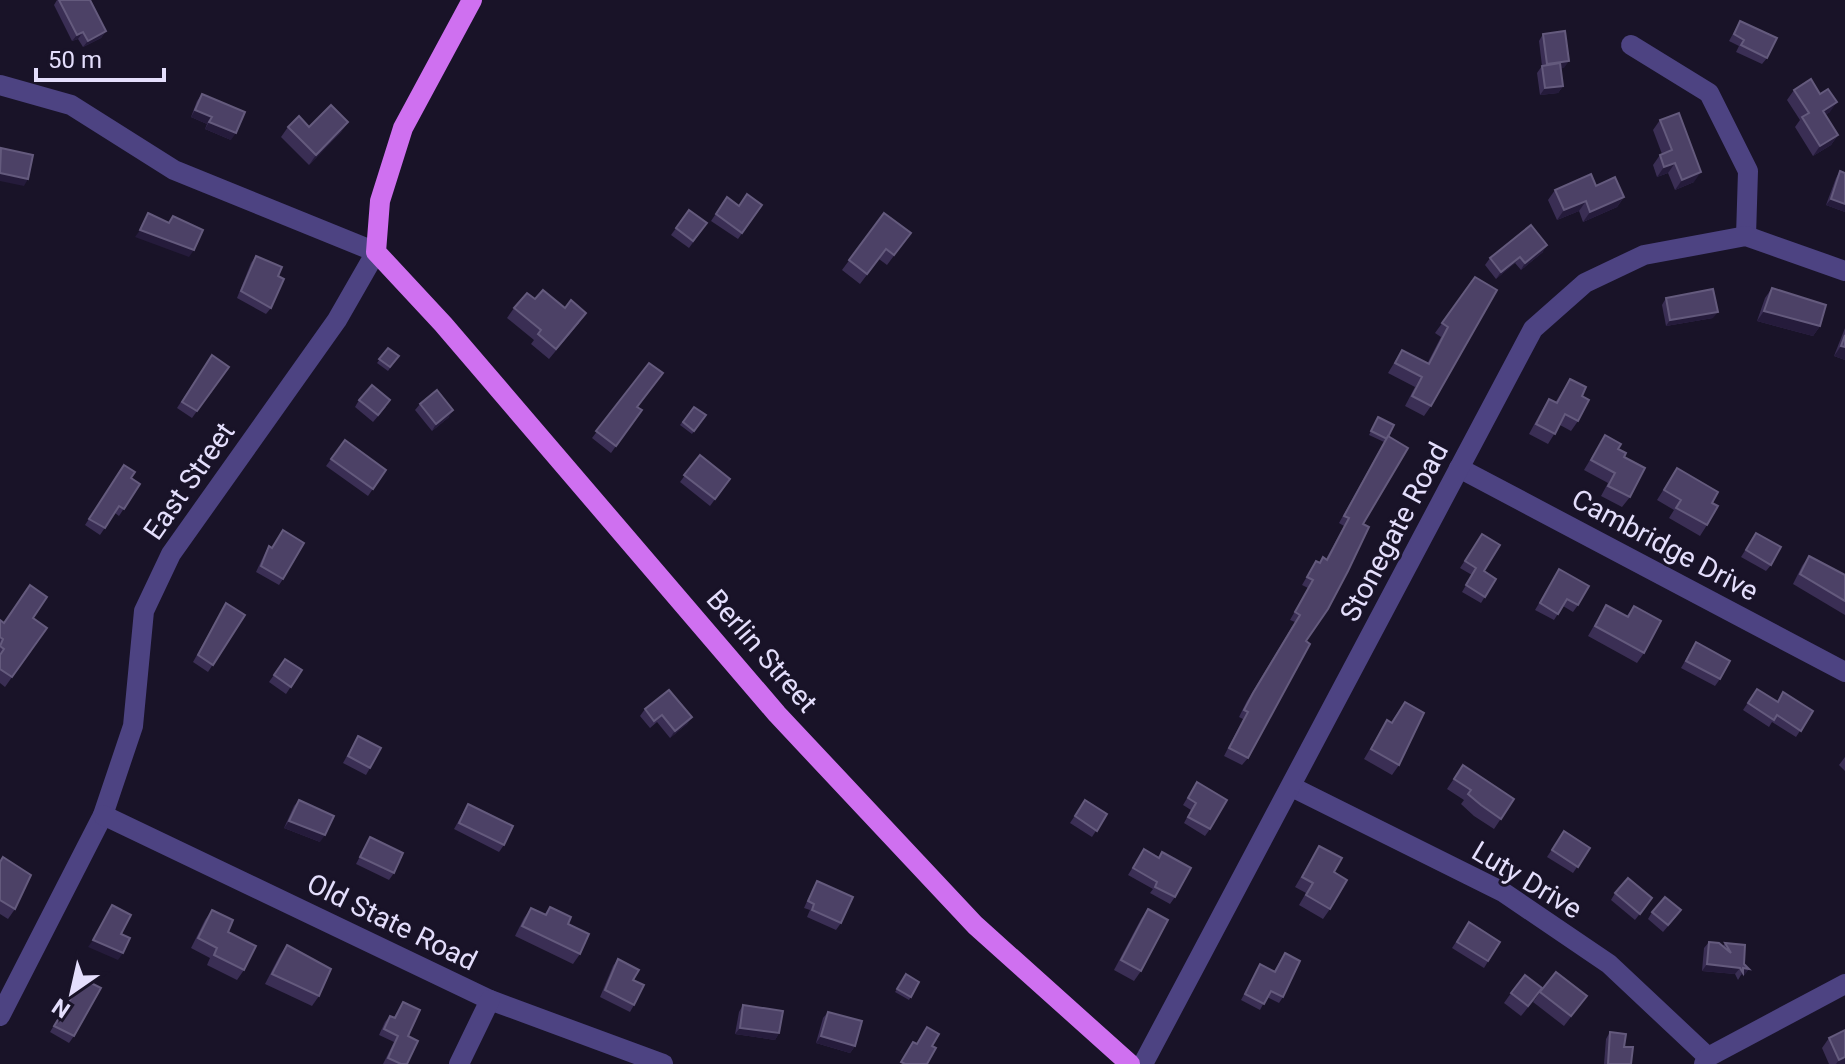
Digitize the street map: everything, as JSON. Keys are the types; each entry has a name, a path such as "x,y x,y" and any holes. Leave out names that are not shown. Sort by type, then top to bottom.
{"main road":[{"name":"East Street","path":"376,252 380,201 403,128 472,0"},
{"name":"Berlin Street","path":"376,252 453,335 777,714 975,925 1130,1064"}],"street":[{"path":"1631,45 1709,93 1748,171 1746,236 1845,271"},
{"path":"0,85 71,105 174,170 376,252"},
{"name":"Stonegate Road","path":"1143,1064 1533,329 1585,283 1644,255 1746,236"},
{"name":"East Street","path":"0,1016 103,815 133,726 144,611 171,554 337,320 376,252"},
{"name":"Cambridge Drive","path":"1459,468 1845,672"},
{"name":"Luty Drive","path":"1292,787 1503,892 1609,964 1706,1061"},
{"name":"Old State Road","path":"103,815 490,1000 663,1064"},
{"path":"1706,1061 1845,984"},
{"path":"459,1064 490,1000"}],"building":[{"path":"59,0 90,0 106,31 88,41 83,32 77,35"},
{"path":"1740,21 1777,38 1767,58 1741,45 1744,40 1734,34"},
{"path":"1565,31 1569,61 1547,64 1543,34"},
{"path":"1560,63 1563,86 1545,88 1542,66"},
{"path":"1811,79 1820,94 1828,89 1837,102 1823,111 1838,135 1820,146 1802,117 1809,113 1794,90"},
{"path":"202,94 245,112 236,133 209,122 212,117 195,110"},
{"path":"331,105 348,122 316,155 288,127 299,116 309,127"},
{"path":"1679,113 1701,172 1682,180 1675,163 1664,167 1660,155 1672,150 1660,120"},
{"path":"1,148 33,155 28,179 0,173"},
{"path":"1840,171 1845,173 1845,204 1831,199"},
{"path":"1591,174 1596,186 1615,177 1624,197 1590,212 1586,201 1564,210 1555,190"},
{"path":"747,194 762,205 742,233 716,214 727,197 739,206"},
{"path":"689,210 707,223 693,241 676,228"},
{"path":"148,213 169,223 173,216 203,230 194,250 140,230"},
{"path":"884,213 911,233 894,255 886,249 867,274 849,260"},
{"path":"1531,225 1547,245 1525,263 1520,257 1501,272 1490,258"},
{"path":"256,256 282,267 278,276 284,279 271,308 241,291"},
{"path":"1475,277 1497,290 1431,406 1412,396 1422,377 1395,363 1402,350 1429,364 1448,327 1442,323"},
{"path":"1772,288 1826,305 1820,326 1764,311"},
{"path":"1713,289 1718,312 1670,320 1666,298"},
{"path":"543,290 565,308 571,300 586,313 556,349 538,334 541,330 514,308 527,293 535,299"},
{"path":"388,348 399,356 390,367 379,359"},
{"path":"212,355 229,367 197,411 182,402"},
{"path":"649,363 663,373 637,407 642,410 616,446 596,431"},
{"path":"1570,379 1586,387 1582,396 1589,400 1578,421 1565,414 1555,434 1536,424 1549,399 1557,403"},
{"path":"372,385 390,400 378,415 359,400"},
{"path":"437,390 453,410 436,424 420,404"},
{"path":"694,407 706,415 694,431 683,422"},
{"path":"1378,417 1394,425 1387,439 1371,431"},
{"path":"1605,435 1621,444 1618,449 1626,453 1624,457 1645,468 1630,497 1608,486 1615,473 1591,460"},
{"path":"1388,436 1408,448 1363,524 1369,527 1348,571 1328,609 1306,641 1310,644 1248,758 1229,748 1248,712 1244,710 1300,615 1295,612 1313,580 1307,577 1316,561 1320,563 1323,557 1327,560 1349,518 1344,516"},
{"path":"345,440 386,470 373,489 331,459"},
{"path":"700,455 730,479 715,499 684,475"},
{"path":"124,465 135,472 131,478 140,484 124,509 119,506 105,528 89,519"},
{"path":"1677,468 1718,492 1712,503 1718,506 1707,525 1676,508 1681,500 1664,490"},
{"path":"283,530 304,543 283,579 261,566 269,546 272,548"},
{"path":"1756,533 1781,547 1771,565 1746,550"},
{"path":"1482,534 1500,545 1484,571 1496,579 1485,597 1466,585 1476,568 1465,561"},
{"path":"1809,556 1845,575 1845,601 1800,574"},
{"path":"1559,569 1589,586 1578,605 1567,599 1558,614 1540,603"},
{"path":"30,585 47,597 33,618 47,628 12,677 0,669 0,655 4,649 0,646 3,639 0,637 0,620 4,623"},
{"path":"226,603 245,615 213,665 198,655"},
{"path":"1606,605 1628,617 1634,606 1661,621 1644,653 1595,626"},
{"path":"1696,642 1730,661 1720,679 1686,661"},
{"path":"285,659 302,670 291,687 274,675"},
{"path":"1757,689 1778,702 1783,692 1813,711 1801,731 1777,715 1774,720 1748,703"},
{"path":"669,690 692,717 675,731 662,715 654,721 645,709"},
{"path":"1405,702 1424,713 1399,765 1371,749 1387,720 1392,723"},
{"path":"358,736 381,748 370,768 348,756"},
{"path":"1463,765 1514,799 1501,819 1468,794 1471,790 1454,779"},
{"path":"1197,782 1227,800 1210,829 1188,817 1196,803 1188,798"},
{"path":"299,800 334,816 325,835 289,821"},
{"path":"1085,800 1107,814 1097,831 1075,816"},
{"path":"468,804 513,826 504,845 459,823"},
{"path":"1564,831 1590,848 1578,867 1552,850"},
{"path":"370,837 403,853 394,873 360,857"},
{"path":"1319,846 1342,858 1334,872 1347,880 1330,909 1306,895 1313,883 1302,877"},
{"path":"1144,849 1159,858 1162,852 1191,868 1175,897 1155,887 1157,882 1133,868"},
{"path":"3,857 31,875 15,909 0,900 0,862"},
{"path":"1628,878 1652,898 1640,914 1615,893"},
{"path":"817,881 853,897 841,923 812,910 814,904 808,901"},
{"path":"1665,897 1681,910 1668,925 1652,912"},
{"path":"112,905 131,915 121,934 130,938 123,953 93,940"},
{"path":"550,907 571,917 568,924 589,934 580,954 522,926 531,908 546,915"},
{"path":"1148,909 1168,920 1141,971 1121,960"},
{"path":"212,910 233,920 228,932 256,946 244,970 214,955 217,948 198,938"},
{"path":"1469,922 1500,942 1488,961 1457,942"},
{"path":"1709,942 1719,943 1731,953 1725,943 1745,945 1744,964 1749,969 1743,968 1743,973 1740,968 1707,964"},
{"path":"287,945 331,969 319,996 272,974"},
{"path":"1285,953 1300,961 1283,997 1271,991 1264,1004 1245,994 1260,964 1275,972"},
{"path":"618,959 639,970 633,980 644,985 634,1005 605,990"},
{"path":"1556,972 1587,996 1571,1016 1540,992"},
{"path":"906,974 919,982 911,997 897,989"},
{"path":"1525,975 1542,988 1528,1006 1511,993"},
{"path":"83,979 101,988 74,1036 54,1026"},
{"path":"403,1002 420,1010 408,1036 418,1041 407,1064 388,1058 398,1036 384,1029 390,1016 395,1018"},
{"path":"743,1005 783,1011 779,1033 740,1028"},
{"path":"828,1012 862,1021 855,1046 821,1036"},
{"path":"927,1027 939,1034 932,1046 936,1048 927,1064 901,1062 913,1042 917,1044"},
{"path":"1845,1030 1845,1057 1839,1060 1829,1038"},
{"path":"1610,1032 1626,1034 1624,1047 1633,1047 1631,1064 1608,1064"}]}
